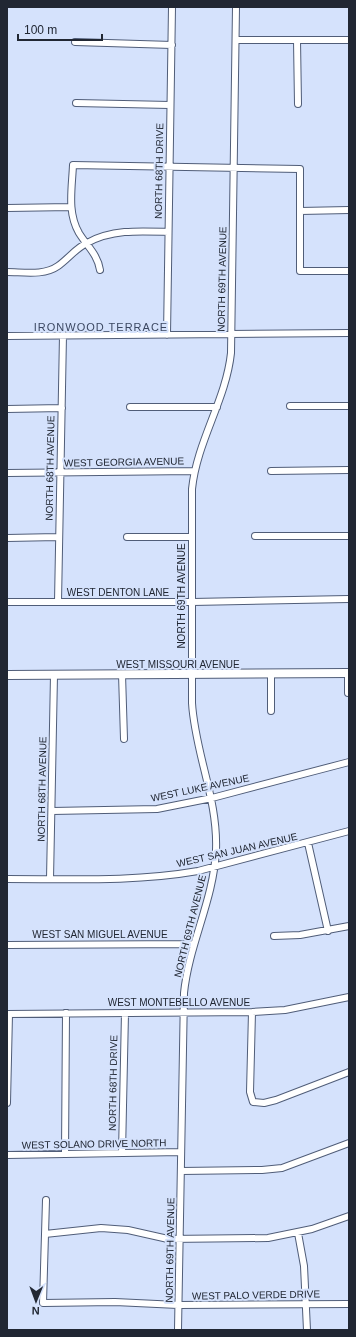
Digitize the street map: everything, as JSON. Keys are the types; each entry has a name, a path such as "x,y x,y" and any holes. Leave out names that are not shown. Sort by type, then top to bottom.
{"street":[{"name":"NORTH 68TH DRIVE","path":"167,334 172,7"},
{"name":"NORTH 69TH AVENUE","path":"178,1330 186,974 208,898 214,866 216,827 212,798 193,718 190,674 192,602 192,489 194,471 204,437 228,373 232,334 236,7"},
{"path":"236,40 349,40"},
{"path":"298,40 298,104"},
{"path":"75,42 172,44"},
{"path":"76,103 170,105"},
{"path":"100,270 98,259 79,232 71,207 73,166 169,166 300,169 300,271 349,271"},
{"path":"7,208 71,207"},
{"path":"300,210 349,210"},
{"path":"7,272 47,272 57,267 86,243 109,234 129,232 168,232"},
{"path":"7,336 349,333"},
{"name":"NORTH 68TH AVENUE","path":"58,602 58,537 63,335"},
{"path":"290,406 349,406"},
{"path":"130,407 216,407"},
{"path":"7,409 62,408"},
{"path":"271,471 349,470"},
{"name":"WEST GEORGIA AVENUE","path":"7,473 194,471"},
{"path":"255,536 349,536"},
{"path":"7,538 58,537"},
{"path":"127,537 191,537"},
{"name":"WEST DENTON LANE","path":"7,602 192,602 349,599"},
{"path":"348,673 348,693"},
{"name":"WEST MISSOURI AVENUE","path":"7,675 348,673"},
{"path":"122,674 124,740"},
{"path":"271,674 271,711"},
{"name":"NORTH 68TH AVENUE","path":"50,879 54,675"},
{"name":"WEST LUKE AVENUE","path":"52,811 152,809 212,798 349,762"},
{"name":"WEST SAN JUAN AVENUE","path":"7,879 146,878 191,872 308,843 349,831"},
{"path":"308,843 328,931"},
{"path":"274,936 300,935 349,926"},
{"name":"WEST SAN MIGUEL AVENUE","path":"7,945 194,944"},
{"name":"WEST MONTEBELLO AVENUE","path":"8,1014 252,1012 285,1010 349,997"},
{"path":"252,1012 250,1092 252,1102 264,1103 276,1100 349,1072"},
{"path":"65,1154 66,1013"},
{"name":"NORTH 68TH DRIVE","path":"122,1153 125,1013"},
{"path":"7,1103 8,1014"},
{"path":"181,1171 262,1170 282,1168 349,1143"},
{"name":"WEST SOLANO DRIVE NORTH","path":"7,1155 181,1152"},
{"path":"46,1200 45,1234 86,1229 114,1228 168,1239 262,1238 298,1233 349,1216"},
{"path":"298,1233 304,1266 307,1330"},
{"name":"WEST PALO VERDE DRIVE","path":"45,1234 42,1303 115,1302 178,1305 349,1304"}],"district":[{"name":"IRONWOOD TERRACE","path":"101,327"}]}
